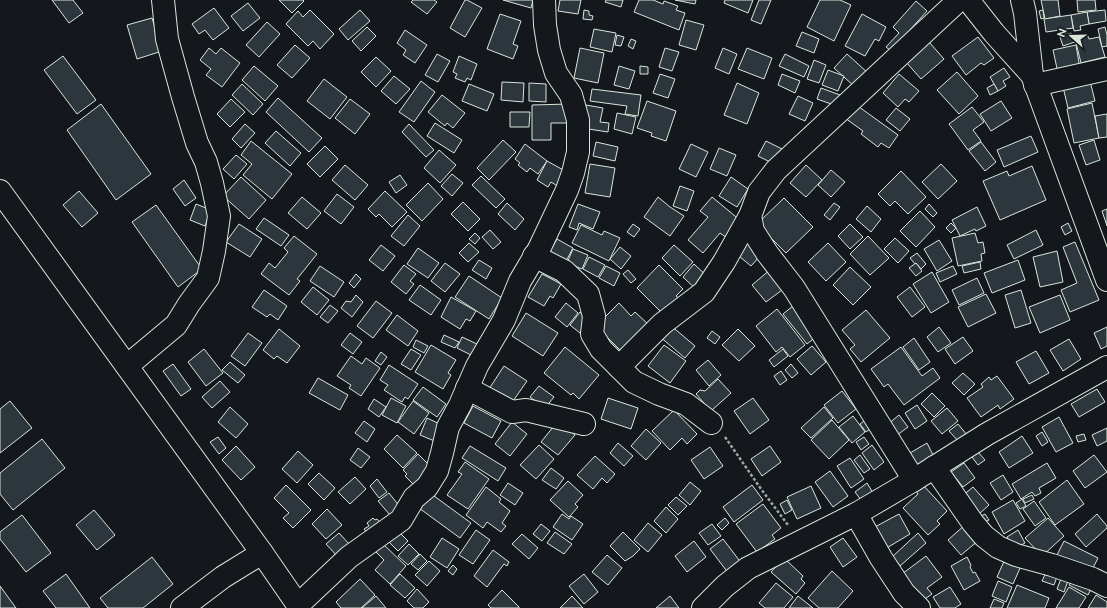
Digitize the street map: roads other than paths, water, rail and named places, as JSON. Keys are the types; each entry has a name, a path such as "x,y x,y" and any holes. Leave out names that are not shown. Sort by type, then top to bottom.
{"street":[{"path":"127,366 176,324 208,278 219,216 206,162 197,143 167,39 164,0"},
{"path":"0,191 262,552 299,607 349,557 401,520 414,498 426,487 437,471 448,427 489,344 504,320 520,281 567,190 578,152 578,120 571,95 556,73 549,50 545,25 544,0"},
{"path":"619,367 662,324 704,292 724,262 750,216 759,192 776,170 959,0"},
{"path":"968,0 1034,80"},
{"path":"1022,0 1034,80 1107,280"},
{"path":"1034,80 1107,69"},
{"path":"750,216 753,231 767,253 794,288 914,480"},
{"path":"534,256 564,271 588,294 594,316 592,334 601,349 634,382 659,394 686,404 711,423"},
{"path":"703,608 725,586 748,568 856,514 914,480 987,434 1107,367"},
{"path":"467,388 512,412 526,410 584,424"},
{"path":"934,467 973,523 984,536 998,547 1016,555 1094,579 1107,586"},
{"path":"856,514 881,558 904,593 919,608"},
{"path":"182,608 223,577 262,552"}]}
